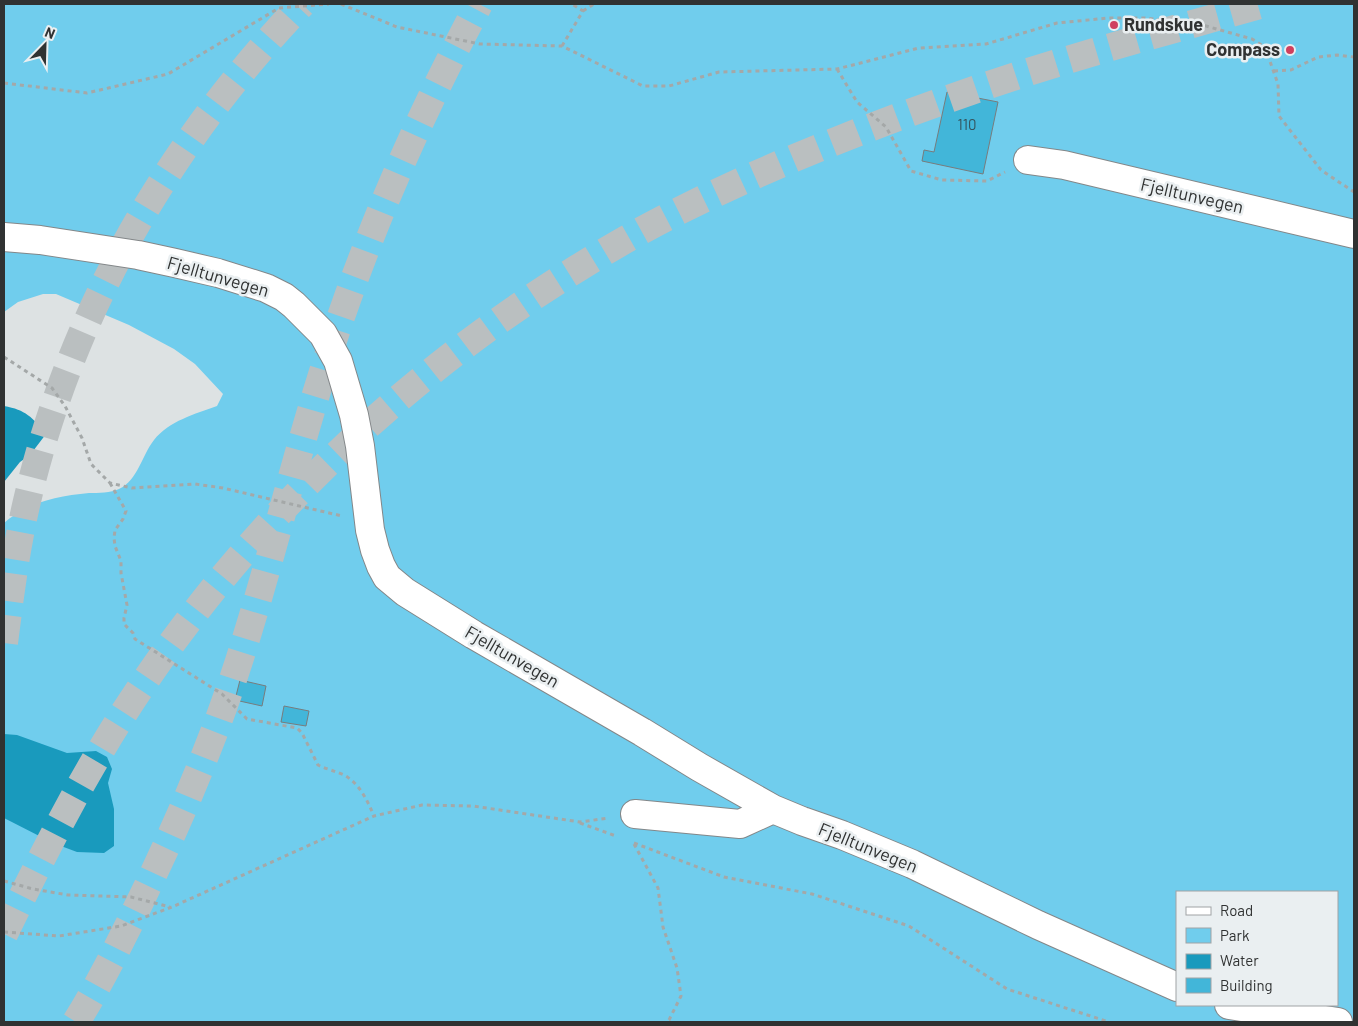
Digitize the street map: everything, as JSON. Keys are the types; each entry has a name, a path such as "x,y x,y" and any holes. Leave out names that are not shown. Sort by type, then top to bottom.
{"street":[{"name":"Fjelltunvegen","path":"1028,160 1064,165 1354,234"},
{"name":"Fjelltunvegen","path":"4,237 40,240 175,262 266,288 284,297 323,334 338,361 354,415 360,446 369,523 375,550 387,577 405,592 474,635 773,809 912,864 1038,925 1176,987"},
{"path":"635,814 740,824 773,809"},
{"path":"1235,1006 1338,1022"}],"path":[{"path":"4,83 86,93 168,74 279,8 329,4"},
{"path":"341,4 397,28 480,44 562,46 643,86 670,86 719,72 837,70 919,48 986,44 1057,24 1110,18 1145,18 1206,26 1252,38 1266,46 1282,48"},
{"path":"572,4 583,11"},
{"path":"562,46 583,11 594,4"},
{"path":"1266,46 1278,84 1279,116 1321,170 1354,192"},
{"path":"1274,71 1291,70 1318,57 1337,55 1354,57"},
{"path":"837,70 857,102 886,127 911,171 942,180 987,181 1028,160"},
{"path":"4,357 52,388 65,406 82,438 91,464 110,483 126,511 124,519 115,530 114,538 121,561 121,573 127,605 124,624 133,633 135,639 222,694 247,719 297,728 302,732 318,765 343,775 360,788 374,816"},
{"path":"110,483 132,488 195,484 223,488 369,523"},
{"path":"4,932 59,936 121,926 172,907 374,816 422,805 473,806 580,822 624,839"},
{"path":"580,822 635,814"},
{"path":"666,1022 669,1020 681,996 677,968 663,927 658,888 633,843 724,877 812,894 910,926 1008,989 1109,1022"},
{"path":"4,881 33,889 68,895 131,897 172,907"}],"green space":[{"path":"4,4 1354,4 1354,1022 4,1022 4,523 23,510 44,501 119,489 131,480 150,446 160,433 191,415 217,406 223,394 195,364 174,349 129,325 56,294 43,294 18,302 4,312"}],"water":[{"path":"4,406 28,415 46,434 30,455 20,462 4,482"},
{"path":"4,734 17,735 67,753 96,751 107,757 112,769 108,783 114,809 114,846 104,853 77,852 53,843 4,818"}],"building":[{"path":"947,92 998,102 983,174 922,161 924,150 934,152"},
{"path":"240,680 266,686 262,706 235,700"},
{"path":"284,706 309,711 306,726 281,722"}],"tunnel":[{"path":"4,643 23,519 46,431 70,363 98,297 131,234 168,173 209,114 254,58 302,4"},
{"path":"76,1022 101,979 138,906 180,815 205,754 239,661 315,396 342,313 376,223 414,134 479,4"},
{"path":"4,934 52,838 104,744 143,684 187,622 235,563 285,507 338,453 394,402 453,355 514,310 578,268 657,222 757,174 905,114 1015,76 1263,4"}],"place":[{"name":"Rundskue","path":"1114,25"},
{"name":"Compass","path":"1290,50"}]}
